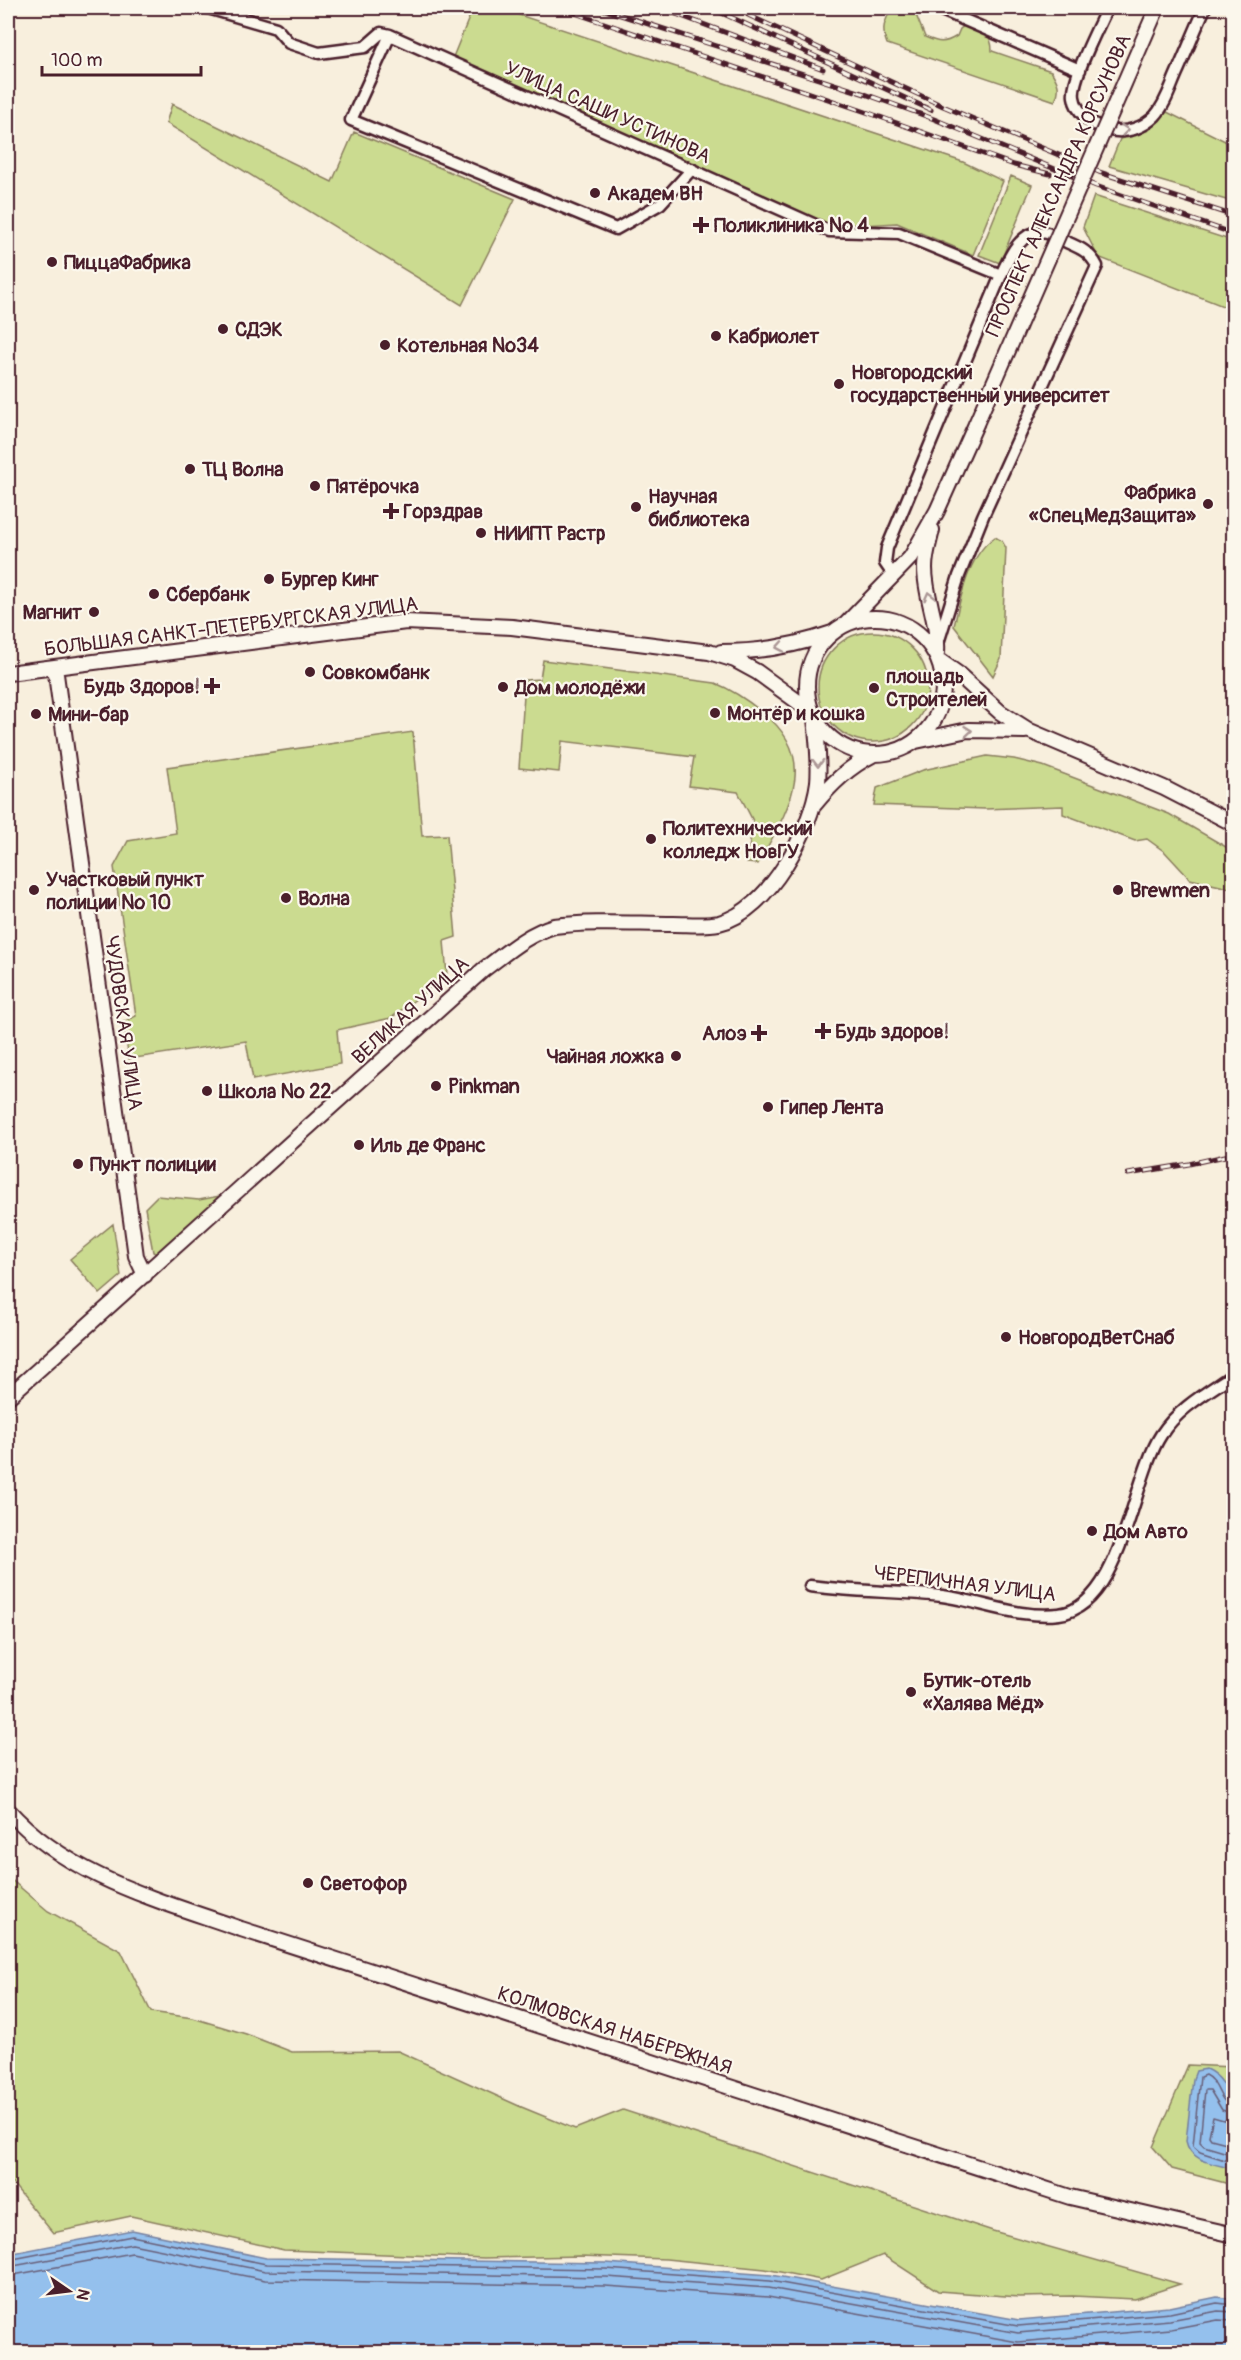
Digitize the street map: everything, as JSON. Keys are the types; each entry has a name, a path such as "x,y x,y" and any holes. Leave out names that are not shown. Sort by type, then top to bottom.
{"main road":[{"name":"ПРОСПЕКТ АЛЕКСАНДРА КОРСУНОВА","path":"839,629 911,557 938,511 1157,8"},
{"name":"ПРОСПЕКТ АЛЕКСАНДРА КОРСУНОВА","path":"938,511 925,568 927,587 935,617 938,653"},
{"path":"812,807 818,784 819,758 813,715 806,688 808,673 818,649 839,629 852,623 873,619 897,623 920,635 1000,712 1030,731 1155,784 1233,824"},
{"name":"БОЛЬШАЯ САНКТ-ПЕТЕРБУРГСКАЯ УЛИЦА","path":"8,673 416,621 512,627 709,652 768,650 793,645 839,629"},
{"name":"БОЛЬШАЯ САНКТ-ПЕТЕРБУРГСКАЯ УЛИЦА","path":"709,652 735,660 757,672 813,715"},
{"path":"910,742 929,728 941,705 943,690 938,653"},
{"name":"ЧУДОВСКАЯ УЛИЦА","path":"55,667 136,1256 145,1275"},
{"path":"813,715 825,734 836,742 860,752 888,751 910,742 968,730 1030,731"},
{"path":"812,807 836,779 848,769 876,753"},
{"name":"ВЕЛИКАЯ УЛИЦА","path":"8,1397 483,970 516,945 539,930 554,926 712,924 737,916 758,900 774,882 795,845 812,807"},
{"name":"КОЛМОВСКАЯ НАБЕРЕЖНАЯ","path":"8,1810 42,1841 94,1874 118,1885 241,1929 1070,2198 1233,2235"}],"street":[{"path":"208,8 276,28 289,43 319,53 365,47 381,33 390,35 351,120 616,229 660,204 692,169"},
{"path":"937,8 1080,70"},
{"path":"1107,8 1080,70 1074,98 1076,106 1089,121 1110,131 1126,131 1143,126 1160,110 1205,8"},
{"name":"УЛИЦА САШИ УСТИНОВА","path":"390,35 829,231 899,233 1001,275"},
{"path":"894,576 885,563 887,548 1001,275 1022,240 1038,233 1046,233 1086,250 1097,266 983,516 959,576 938,653"},
{"name":"ЧЕРЕПИЧНАЯ УЛИЦА","path":"810,1586 945,1596 1000,1609 1044,1614 1060,1614 1074,1609 1095,1593 1109,1569 1160,1437 1176,1414 1233,1374"}],"green space":[{"path":"473,8 498,8 963,162 1003,181 973,255 897,223 831,227 453,57"},
{"path":"892,8 914,10 925,37 941,42 957,36 964,26 976,29 988,36 992,51 1051,71 1058,85 1055,101 887,44 884,26"},
{"path":"172,104 332,182 354,132 515,199 462,305 166,123"},
{"path":"1167,112 1233,145 1233,202 1109,166 1120,139 1149,130"},
{"path":"1011,176 1032,185 1000,263 979,255"},
{"path":"1094,196 1233,241 1233,310 1098,257 1083,227"},
{"path":"995,537 1002,541 1006,548 1001,659 993,676 954,626 972,565 978,554"},
{"path":"873,632 894,636 912,648 924,666 928,687 924,708 912,726 894,738 873,742 852,738 834,726 822,708 818,687 822,666 834,648 852,636"},
{"path":"543,660 715,683 740,696 781,730 791,748 795,767 794,786 788,805 758,864 747,863 753,821 738,792 689,786 694,757 562,741 559,772 519,768 525,680 540,679"},
{"name":"Волна","path":"413,732 422,836 447,835 456,937 444,941 447,975 391,1018 337,1030 340,1064 253,1080 246,1041 129,1059 123,1022 136,1016 114,867 128,841 176,833 167,767"},
{"path":"987,756 1043,766 1169,814 1233,851 1233,889 1190,879 1165,852 1147,839 1135,841 1063,814 1063,806 985,809 874,805 877,788 923,770"},
{"path":"230,1194 157,1254 153,1252 145,1208 157,1196 199,1200"},
{"path":"113,1224 121,1276 100,1294 70,1259"},
{"path":"8,1877 48,1911 121,1951 151,2012 193,2018 246,2034 292,2052 398,2051 575,2129 623,2110 993,2231 1180,2284 1135,2299 1073,2296 1019,2297 938,2291 883,2255 821,2280 765,2269 666,2259 580,2256 484,2258 284,2250 131,2216 53,2233 8,2178"},
{"path":"1188,2065 1233,2067 1233,2185 1172,2169 1153,2147"}],"water":[{"path":"1206,2069 1225,2087 1230,2099 1234,2127 1233,2169 1198,2158 1188,2148 1186,2141 1193,2079 1196,2071"},
{"path":"132,2230 266,2258 606,2263 771,2275 1019,2320 1169,2307 1217,2297 1233,2299 1233,2352 8,2352 8,2254"}],"railway":[{"path":"560,8 1014,165 1050,174"},
{"path":"599,8 865,94 934,119 1096,186 1234,234"},
{"path":"660,8 823,69"},
{"path":"711,8 931,110"},
{"path":"748,15 943,106 1099,172 1234,216"},
{"path":"1128,1174 1234,1154"}],"place":[{"name":"Академ ВН","path":"595,193"},
{"name":"Поликлиника № 4","path":"701,225"},
{"name":"ПиццаФабрика","path":"52,262"},
{"name":"СДЭК","path":"223,329"},
{"name":"Кабриолет","path":"716,336"},
{"name":"Котельная №34","path":"385,345"},
{"name":"Новгородский государственный университет","path":"839,384"},
{"name":"ТЦ Волна","path":"190,469"},
{"name":"Пятёрочка","path":"315,486"},
{"name":"Фабрика «СпецМедЗащита»","path":"1208,504"},
{"name":"Научная библиотека","path":"636,507"},
{"name":"Горздрав","path":"391,511"},
{"name":"НИИПТ Растр","path":"481,533"},
{"name":"Бургер Кинг","path":"269,579"},
{"name":"Сбербанк","path":"154,594"},
{"name":"Магнит","path":"94,612"},
{"name":"Совкомбанк","path":"310,672"},
{"name":"Будь Здоров!","path":"212,686"},
{"name":"Дом молодёжи","path":"503,687"},
{"name":"площадь Строителей","path":"874,688"},
{"name":"Монтёр и кошка","path":"715,713"},
{"name":"Мини-бар","path":"36,714"},
{"name":"Политехнический колледж НовГУ","path":"651,839"},
{"name":"Участковый пункт полиции № 10","path":"34,890"},
{"name":"Brewmen","path":"1118,890"},
{"name":"Волна","path":"286,898"},
{"name":"Будь здоров!","path":"823,1031"},
{"name":"Алоэ","path":"759,1033"},
{"name":"Чайная ложка","path":"676,1056"},
{"name":"Pinkman","path":"436,1086"},
{"name":"Школа № 22","path":"207,1091"},
{"name":"Гипер Лента","path":"768,1107"},
{"name":"Иль де Франс","path":"359,1145"},
{"name":"Пункт полиции","path":"78,1164"},
{"name":"НовгородВетСнаб","path":"1006,1337"},
{"name":"Дом Авто","path":"1092,1531"},
{"name":"Бутик-отель «Халява Мёд»","path":"911,1692"},
{"name":"Светофор","path":"308,1883"}]}
